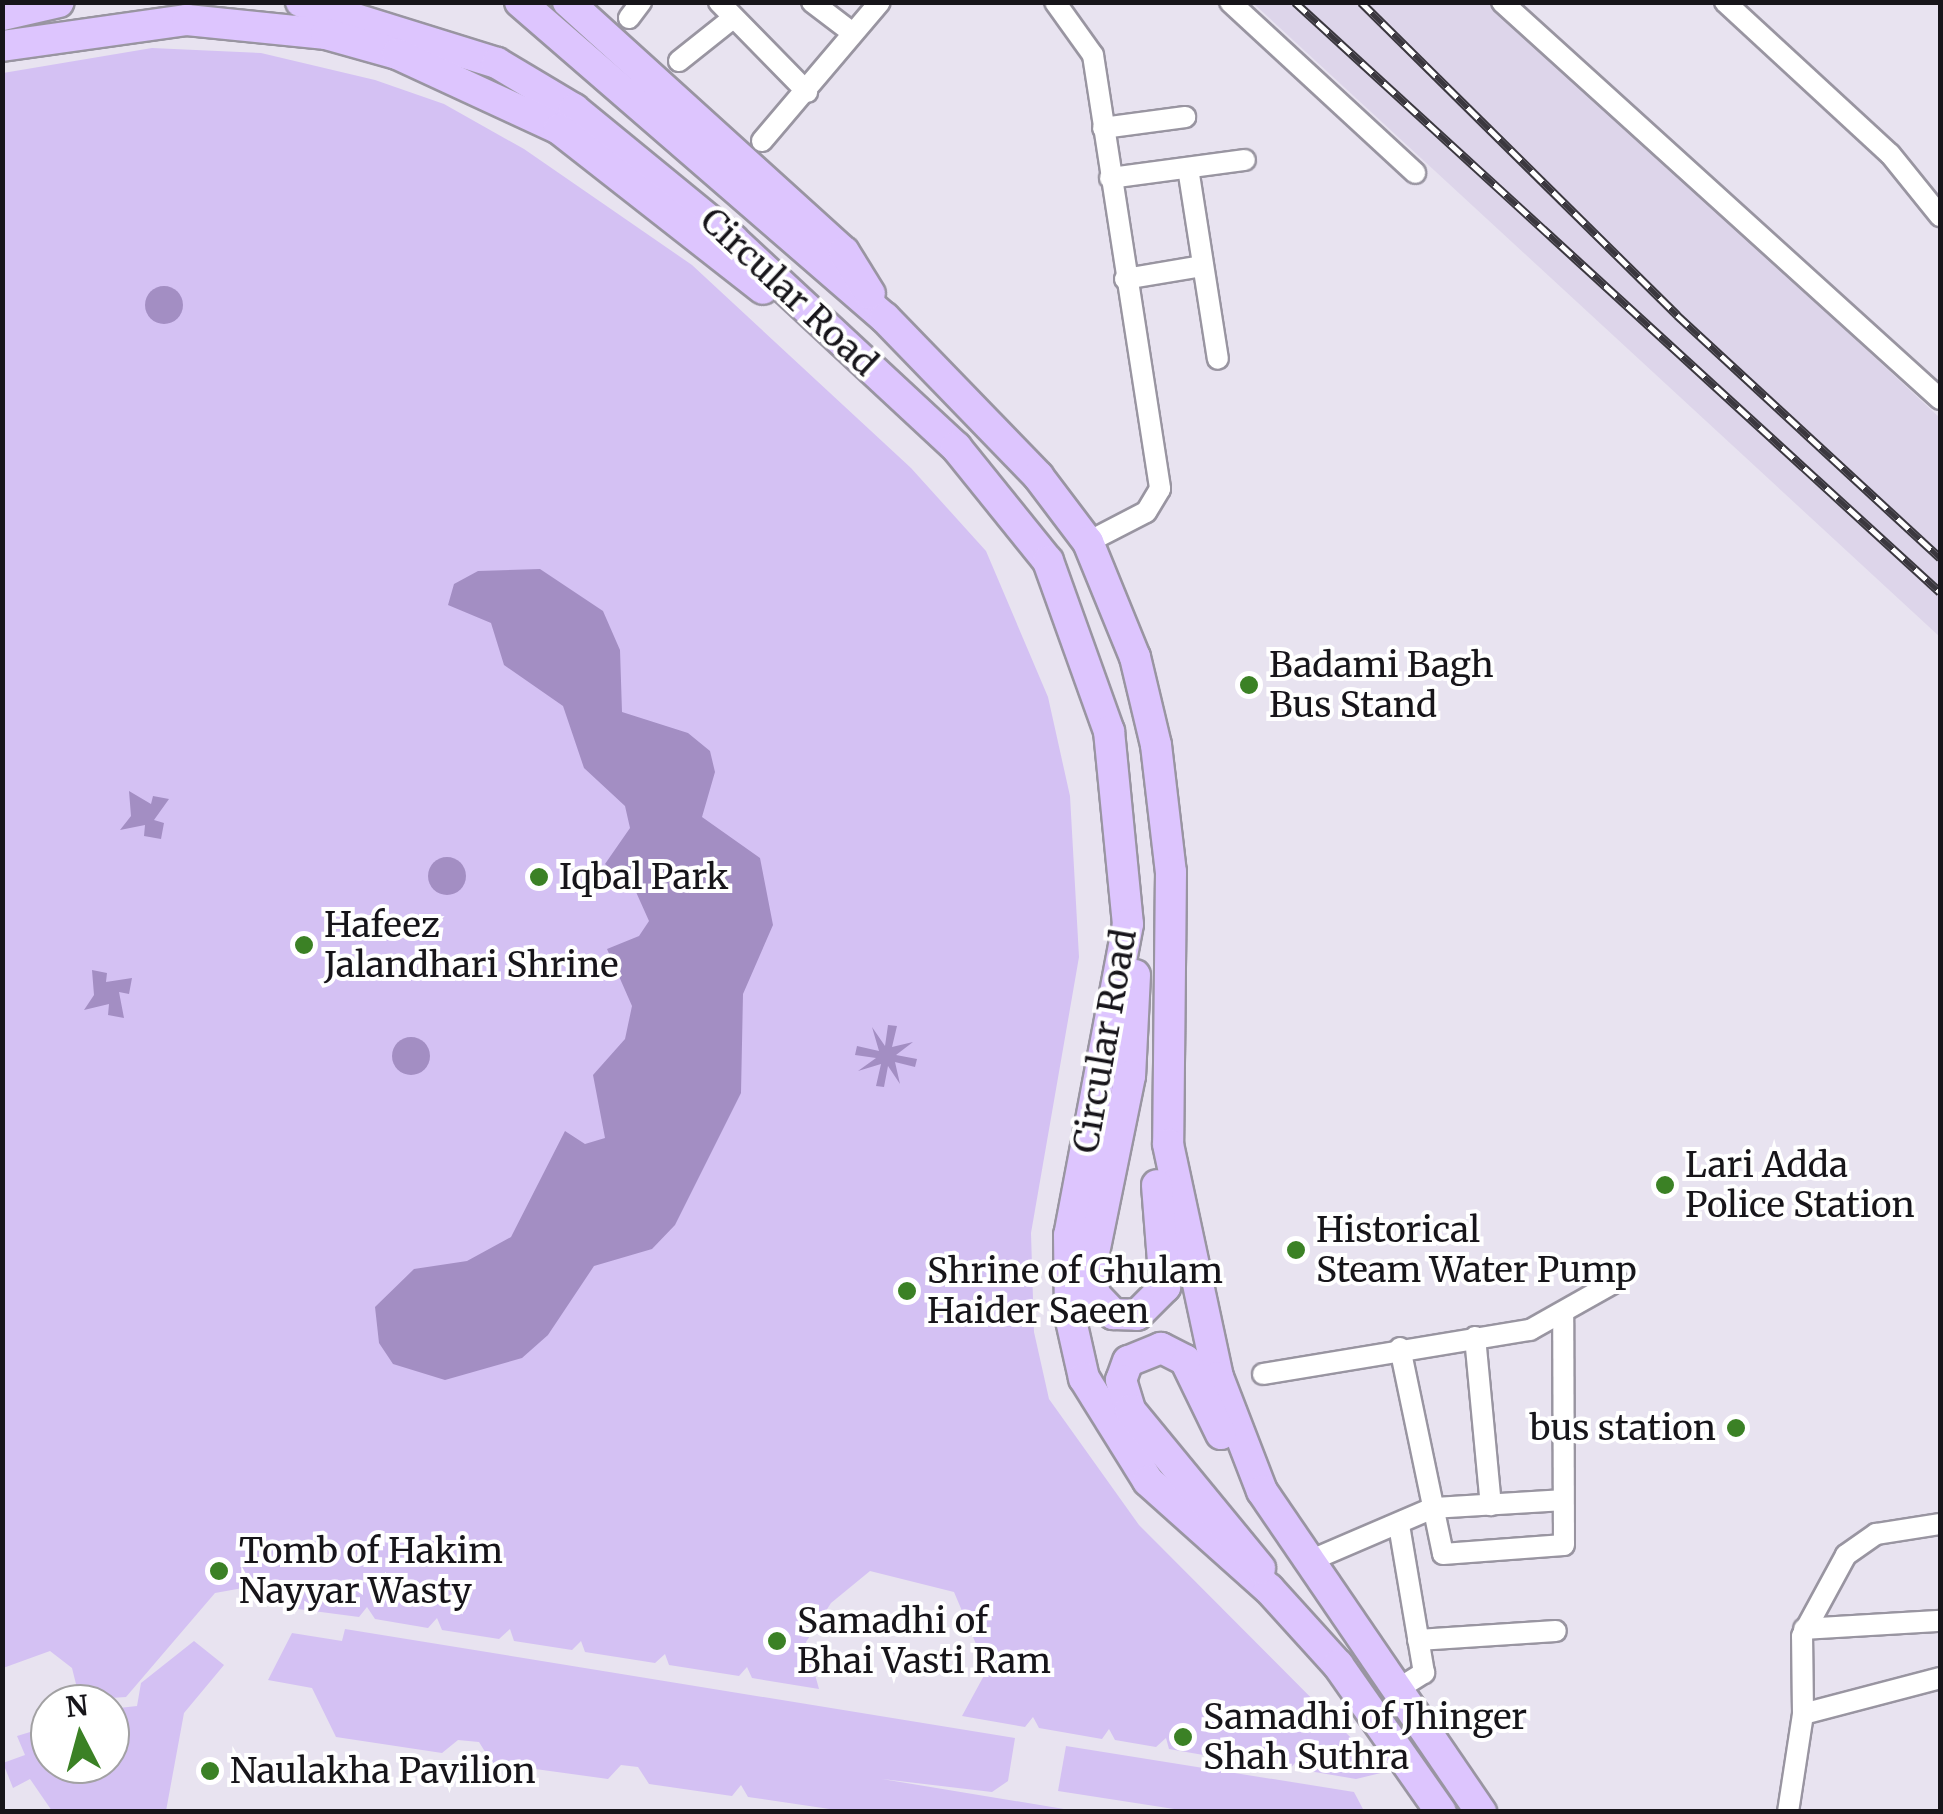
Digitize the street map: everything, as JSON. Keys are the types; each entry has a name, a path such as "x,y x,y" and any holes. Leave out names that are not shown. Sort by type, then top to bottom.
{"main road":[{"path":"2,14 58,2"},
{"name":"Circular Road","path":"301,2 497,63 574,109 799,300 984,474 1048,560 1109,731 1128,924 1070,1235 1074,1342 1118,1444 1269,1589 1338,1666 1441,1812"},
{"name":"Circular Road","path":"520,2 885,318 1038,476 1088,542 1139,671 1164,801 1168,1144 1218,1378 1262,1491 1481,1812"},
{"path":"568,2 844,252 885,318"},
{"path":"2,46 187,20 309,32 397,54 559,130 753,285 799,300"},
{"path":"1128,924 1134,1044 1092,1279 1103,1306 1124,1317 1147,1310 1165,1287 1157,1184 1168,1144"},
{"path":"1262,1491 1228,1446 1186,1360 1161,1348 1128,1361 1120,1380 1130,1410 1252,1551 1269,1589"}],"street":[{"path":"812,2 850,30"},
{"path":"762,141 807,92 850,30 880,2"},
{"path":"1054,2 1093,55 1160,489 1146,512 1088,542"},
{"path":"1230,2 1416,173"},
{"path":"1502,2 1940,399"},
{"path":"1725,2 1890,154 1940,216"},
{"path":"679,61 726,10 807,92"},
{"path":"1103,128 1185,117"},
{"path":"1110,178 1246,160"},
{"path":"1188,168 1218,359"},
{"path":"1125,279 1203,266"},
{"path":"1263,1374 1476,1337 1563,1315 1617,1281"},
{"path":"1400,1348 1443,1554 1564,1545 1563,1315"},
{"path":"1476,1337 1491,1505"},
{"path":"1307,1562 1433,1508 1564,1500"},
{"path":"1788,1812 1803,1714 1804,1629 1846,1555 1876,1534 1940,1524"},
{"path":"1398,1525 1424,1673 1398,1689"},
{"path":"1804,1629 1940,1620"},
{"path":"1418,1640 1556,1631"},
{"path":"1803,1714 1940,1678"}],"shaded area":[{"path":"1253,3 1493,3 1940,418 1940,637"},
{"name":"Iqbal Park","path":"152,48 261,53 375,80 444,104 524,149 692,265 911,468 986,551 1048,697 1070,796 1079,957 1031,1233 1034,1332 1049,1399 1139,1525 1385,1772 1356,1779 1303,1770 1298,1759 1290,1769 1245,1761 1241,1750 1232,1760 1169,1749 1166,1738 1156,1747 1115,1740 1109,1729 1102,1739 1039,1728 1033,1717 1025,1727 962,1716 987,1670 954,1592 870,1571 831,1603 806,1642 819,1689 752,1678 747,1667 739,1676 669,1665 665,1654 655,1663 585,1652 581,1641 572,1650 514,1641 510,1629 499,1639 442,1630 437,1618 428,1628 375,1619 367,1607 359,1617 298,1609 254,1586 215,1593 130,1692 130,1684 76,1684 72,1668 50,1651 3,1668 3,73"},
{"path":"164,286 178,291 183,305 178,319 164,324 150,319 145,305 150,291"},
{"path":"540,569 603,611 620,650 622,712 688,733 710,751 715,772 702,817 760,858 773,925 743,994 741,1093 675,1225 652,1249 594,1266 548,1335 522,1358 445,1380 393,1364 379,1343 375,1307 414,1269 467,1261 511,1237 565,1131 585,1144 605,1138 593,1075 625,1039 632,1006 607,949 639,936 649,921 636,892 605,864 630,828 625,806 584,768 563,706 504,665 491,623 448,605 454,584 478,571"},
{"path":"129,791 151,804 153,796 169,799 154,820 164,823 161,839 144,836 145,825 120,830 131,816"},
{"path":"447,857 460,863 466,876 460,889 447,895 434,889 428,876 434,863"},
{"path":"92,970 107,973 106,982 132,978 129,994 119,992 124,1018 108,1015 109,1004 84,1010 94,995"},
{"path":"888,1025 897,1026 892,1047 913,1042 896,1055 917,1059 915,1067 895,1062 900,1084 888,1066 884,1087 876,1086 881,1064 858,1071 876,1058 855,1055 857,1046 879,1051 872,1027 885,1046"},
{"path":"411,1037 424,1043 430,1056 424,1069 411,1075 398,1069 392,1056 398,1043"},
{"path":"345,1629 1015,1738 1008,1781 992,1792 882,1779 1076,1811 843,1811 748,1797 741,1785 732,1796 649,1784 638,1767 621,1765 608,1779 492,1763 479,1742 458,1740 442,1753 336,1737 312,1688 268,1680 292,1633 342,1641"},
{"path":"194,1641 224,1665 184,1713 166,1811 52,1811 33,1784 130,1784 130,1707 137,1706 141,1683"},
{"path":"30,1732 30,1779 13,1788 3,1763 25,1755 17,1736"},
{"path":"1066,1746 1354,1792 1364,1811 1187,1811 1058,1791"}],"railway":[{"path":"1295,2 1940,592"},
{"path":"1361,2 1677,315 1940,558"}],"place":[{"name":"Badami Bagh Bus Stand","path":"1249,685"},
{"name":"Iqbal Park","path":"539,877"},
{"name":"Hafeez Jalandhari Shrine","path":"304,945"},
{"name":"Lari Adda Police Station","path":"1665,1185"},
{"name":"Historical Steam Water Pump","path":"1296,1250"},
{"name":"Shrine of Ghulam Haider Saeen","path":"907,1291"},
{"name":"bus station","path":"1736,1428"},
{"name":"Tomb of Hakim Nayyar Wasty","path":"219,1571"},
{"name":"Samadhi of Bhai Vasti Ram","path":"777,1641"},
{"name":"Samadhi of Jhinger Shah Suthra","path":"1183,1737"},
{"name":"Naulakha Pavilion","path":"210,1771"}]}
